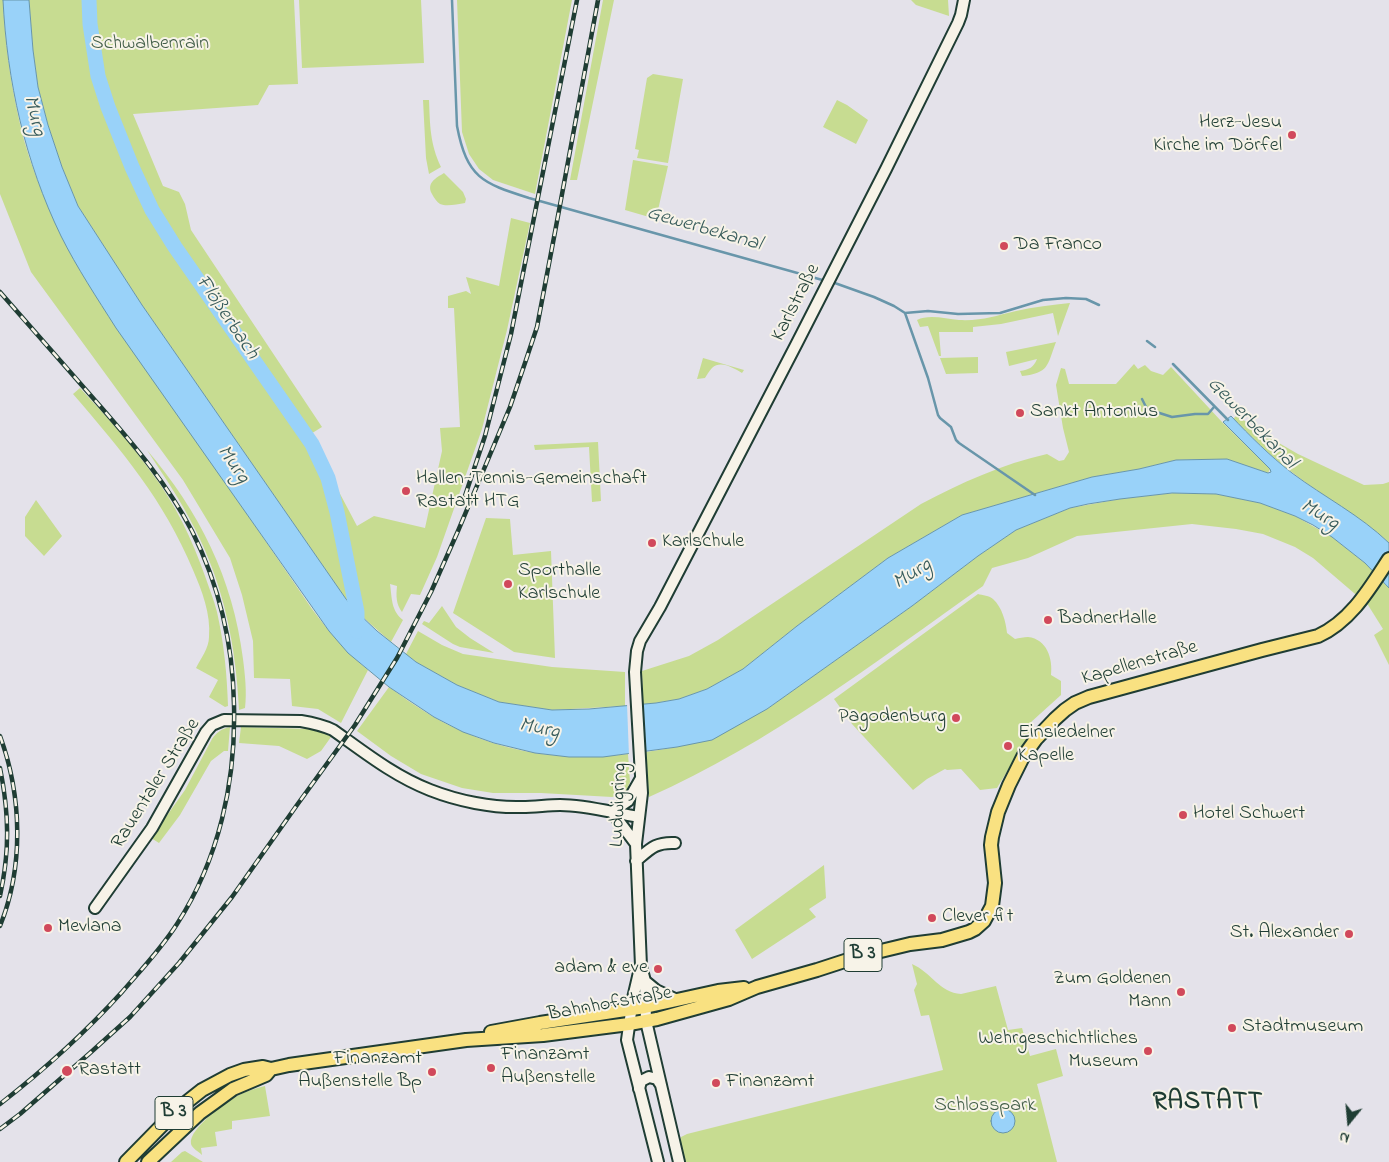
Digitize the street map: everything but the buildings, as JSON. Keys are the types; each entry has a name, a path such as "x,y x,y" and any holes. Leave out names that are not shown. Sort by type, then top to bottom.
{"main road":[{"name":"Kapellenstraße","path":"994,897 995,883 991,844 998,812 1009,785 1028,750 1042,731 1065,710 1089,697 1327,632 1342,621 1361,600 1389,559"},
{"name":"Bahnhofstraße","path":"126,1162 178,1110 202,1090 230,1074 263,1067 271,1069 466,1040 544,1035 646,1021 729,999 757,987 846,960 887,949 921,942 933,942 961,935 975,929 984,921 992,906 994,897"},
{"name":"Bahnhofstraße","path":"466,1040 497,1030 645,1007 718,991 757,987"},
{"name":"Bahnhofstraße","path":"148,1162 200,1113 233,1089 266,1074 271,1069"}],"street":[{"name":"Karlstraße","path":"653,618 728,477 958,23 964,0"},
{"name":"Ludwigring","path":"653,618 640,641 634,672 641,778 638,793 639,817 636,844 641,966 644,981 646,1021 679,1162"},
{"name":"Rauentaler Straße","path":"95,908 152,828 206,732 212,725 224,720 301,721 325,726 410,781 468,801 521,807 561,805 639,817"},
{"path":"636,844 612,812 638,793"},
{"path":"636,861 657,844 675,843"},
{"name":"Ludwigring","path":"641,966 627,1040 658,1162"},
{"path":"644,981 656,990 675,999"},
{"path":"640,1090 641,1081 649,1077 657,1079 661,1086"}],"green space":[{"path":"0,0 3,0 5,35 16,105 29,158 42,192 75,260 84,276 312,609 338,641 368,670 341,723 318,709 292,706 290,679 254,678 253,641 242,595 230,558 183,480 31,272 0,194"},
{"name":"Schwalbenrain","path":"29,0 86,0 90,48 95,76 105,108 126,159 106,92 93,24 92,0 294,0 298,84 269,85 258,105 133,114 163,186 179,192 185,204 191,230 322,427 309,435 357,526 374,516 425,528 442,451 440,428 460,427 454,308 448,308 448,296 466,291 471,294 466,277 499,286 511,218 530,223 507,330 482,429 437,557 420,595 411,594 402,612 397,600 397,586 390,584 394,608 403,620 391,642 357,612 346,599 142,305 78,206 62,167 38,87"},
{"path":"299,0 421,0 424,63 302,68"},
{"path":"457,0 572,0 535,194 493,180 479,169 469,154 462,132"},
{"path":"603,0 614,0 577,180 570,180"},
{"path":"911,0 948,0 949,16 916,5"},
{"path":"653,74 683,79 668,163 637,158 639,150 635,149 647,78"},
{"path":"423,100 429,100 430,126 437,159 441,167 429,174 426,158"},
{"path":"837,100 868,120 856,144 823,127"},
{"path":"633,160 668,166 656,219 625,210"},
{"path":"444,173 463,192 466,199 465,203 443,205 435,198 430,190 431,184"},
{"path":"1070,303 1058,336 1053,313 1001,324 973,327 973,332 939,332 941,356 939,356 928,326 920,327 917,320 932,317 975,320 1030,308"},
{"path":"1056,342 1046,367 1037,373 1022,376 1020,371 1031,368 1037,359 1009,366 1006,352"},
{"path":"978,357 978,373 946,374 940,358"},
{"path":"703,358 744,370 742,373 727,366 719,365 712,368 705,378 697,379"},
{"path":"1134,364 1138,369 1145,365 1151,371 1163,375 1171,367 1222,422 1270,469 1268,473 1227,459 1176,460 1092,477 962,515 888,558 743,669 707,689 679,699 643,705 642,671 689,656 718,640 921,504 967,482 1030,458 1047,454 1059,461 1064,460 1069,452 1056,385 1061,368 1065,369 1069,384 1116,384"},
{"path":"80,388 143,461 168,496 189,535 217,612 225,659 228,706 225,707 209,697 218,680 196,668 208,645 209,620 200,586 182,545 155,499 125,456 73,394"},
{"path":"1237,415 1258,431 1298,454 1364,485 1389,482 1389,543 1366,524 1305,482 1277,460 1233,419"},
{"path":"598,442 601,501 592,502 589,447 535,450 534,445"},
{"path":"147,450 183,497 211,547 222,573 238,629 245,677 245,708 239,710 235,663 227,617 214,572 190,519"},
{"path":"1173,493 1216,494 1260,503 1295,516 1332,537 1365,563 1389,588 1389,665 1374,635 1383,629 1368,605 1313,558 1295,547 1263,534 1192,524 1077,536 1028,558 992,568 983,586 862,672 779,727 737,752 649,797 646,752 677,747 767,709 1016,530 1070,508 1120,499"},
{"path":"36,500 62,536 44,556 25,536 25,517"},
{"name":"Sporthalle Karlschule","path":"486,518 510,519 513,555 551,551 555,658 514,652 453,613"},
{"path":"978,594 990,597 999,606 1006,624 1007,633 1015,639 1028,637 1035,639 1044,646 1050,656 1051,675 1061,681 1061,695 1030,723 1035,731 997,788 980,790 961,769 945,769 927,779 913,790 852,724 834,699"},
{"path":"442,606 456,627 494,653 460,647 422,624 424,621 429,623"},
{"path":"418,631 442,645 463,654 552,667 625,672 625,706 552,710 499,702 457,685 416,662 406,654"},
{"path":"389,687 444,723 483,740 503,746 524,751 565,756 586,757 628,754 630,782 625,794 612,797 541,793 493,793 462,788 421,774 391,756 357,731"},
{"path":"230,727 228,751 224,751 211,761 180,815 159,843 151,838 185,790 212,739 220,731"},
{"path":"241,727 312,729 323,731 331,737 321,751 307,759 279,746 239,743"},
{"path":"824,865 826,898 809,909 816,917 752,959 735,930"},
{"name":"Schlosspark","path":"912,964 941,986 954,993 961,994 996,986 1008,1030 1022,1028 1030,1056 1056,1049 1063,1076 1037,1084 1057,1162 685,1162 680,1143 681,1137 687,1134 943,1070 929,1015 921,1016 914,990 917,984"},
{"path":"265,1086 270,1116 232,1121 232,1129 215,1132 217,1146 201,1148 202,1155 193,1147 191,1144 192,1137 196,1130 211,1115 243,1093"},
{"path":"185,1151 203,1162 171,1162"}],"water":[{"name":"Murg","path":"3,0 29,0 38,87 62,167 78,206 142,305 346,599 377,631 416,662 457,685 499,702 552,710 589,709 679,699 707,689 743,669 888,558 962,515 1092,477 1176,460 1227,459 1268,473 1271,472 1223,422 1231,416 1260,446 1284,466 1304,482 1366,524 1389,543 1389,588 1365,563 1332,537 1295,516 1260,503 1216,494 1172,493 1120,499 1070,508 1016,530 767,709 712,740 677,747 603,757 569,757 535,753 494,743 463,732 434,717 389,687 348,653 329,631 94,294 61,236 48,208 28,150 20,121 9,61"},
{"path":"1003,1109 1008,1110 1014,1116 1014,1126 1008,1132 1003,1133 998,1132 992,1126 991,1121 992,1116 998,1110"}],"pier":[{"path":"643,702 646,754 629,756 627,704"}],"waterway":[{"name":"Flößerbach","path":"89,0 90,24 98,76 132,167 152,210 175,247 312,444 328,478 337,512 357,612 357,631"},
{"name":"Gewerbekanal","path":"452,0 457,126 466,157 479,176 499,188 529,198 826,281"},
{"name":"Gewerbekanal","path":"832,282 874,297 905,313 928,311 958,314 1000,313 1043,300 1066,298 1086,299 1099,305"},
{"path":"905,313 940,418 951,427 959,443 1035,495"},
{"name":"Gewerbekanal","path":"1147,341 1155,347"},
{"name":"Gewerbekanal","path":"1173,364 1228,420"},
{"path":"1142,399 1147,409 1172,417 1208,414 1214,407"}],"railway":[{"path":"465,496 485,436 511,334 577,0"},
{"path":"0,1129 20,1114 130,1017 179,963 232,897 355,725 397,658 431,592 458,531 510,407 537,327 598,0"},
{"path":"0,292 138,451 183,514 202,552 223,616 231,660 234,705 232,763 222,819 204,873 192,899 177,924 151,959 93,1023 48,1065 0,1104"},
{"path":"0,736 13,783 17,831 13,880 0,926"},
{"path":"0,768 7,816 7,847 0,896"}],"place":[{"name":"Herz-Jesu Kirche im Dörfel","path":"1292,135"},
{"name":"Da Franco","path":"1004,246"},
{"name":"Sankt Antonius","path":"1020,413"},
{"name":"Hallen-Tennis-Gemeinschaft Rastatt HTG","path":"406,491"},
{"name":"Karlschule","path":"652,543"},
{"name":"Sporthalle Karlschule","path":"508,584"},
{"name":"BadnerHalle","path":"1048,620"},
{"name":"Pagodenburg","path":"956,718"},
{"name":"Einsiedelner Kapelle","path":"1008,746"},
{"name":"Hotel Schwert","path":"1183,815"},
{"name":"Clever fit","path":"932,918"},
{"name":"Mevlana","path":"48,928"},
{"name":"St. Alexander","path":"1349,934"},
{"name":"adam & eve","path":"658,969"},
{"name":"Zum Goldenen Mann","path":"1181,992"},
{"name":"Stadtmuseum","path":"1232,1028"},
{"name":"Wehrgeschichtliches Museum","path":"1148,1051"},
{"name":"Finanzamt Außenstelle","path":"491,1068"},
{"name":"Rastatt","path":"67,1071"},
{"name":"Finanzamt Außenstelle Bp","path":"432,1072"},
{"name":"Finanzamt","path":"716,1083"}],"district":[{"name":"RASTATT","path":"1208,1104"}]}
